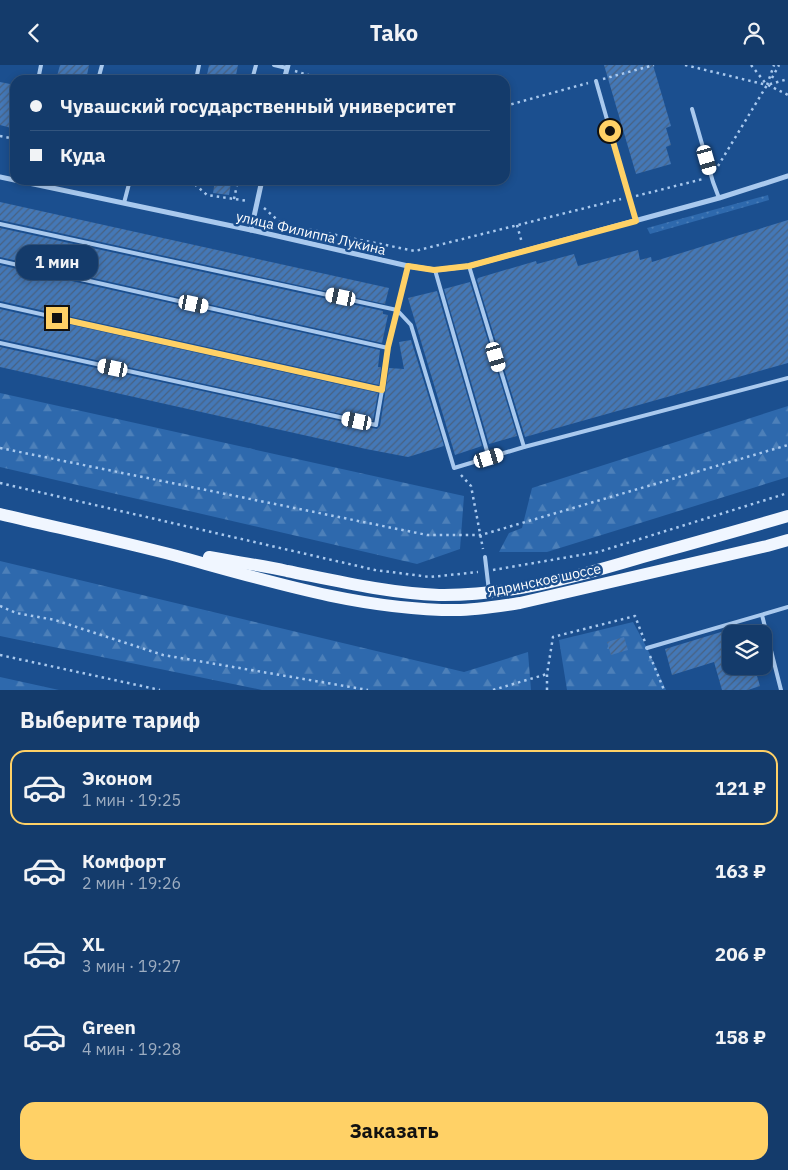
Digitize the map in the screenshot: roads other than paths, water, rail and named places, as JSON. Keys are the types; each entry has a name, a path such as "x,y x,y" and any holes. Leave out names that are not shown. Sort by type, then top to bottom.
{"main road":[{"name":"Ядринское шоссе","path":"0,514 128,543 281,584 345,598 426,609 458,610 520,603 788,540"},
{"name":"Ядринское шоссе","path":"128,543 285,570 350,584 415,594 441,595 489,593 540,584 602,569 788,516"}],"street":[{"name":"улица Филиппа Лукина","path":"38,185 251,230 408,266 434,270 469,266 719,198 788,176"},
{"path":"251,230 261,185"}],"lane":[{"path":"274,65 287,67"},
{"path":"596,81 636,221"},
{"path":"692,109 719,198"},
{"path":"124,203 129,185"},
{"path":"0,224 397,309 411,325 454,468 524,447 788,378"},
{"path":"0,261 388,347"},
{"path":"0,343 376,425 388,347 408,266"},
{"path":"469,266 524,447"},
{"path":"434,270 489,458"},
{"path":"0,305 382,390"},
{"path":"485,557 489,593"},
{"path":"647,648 788,607"},
{"path":"762,615 782,690"}]}
